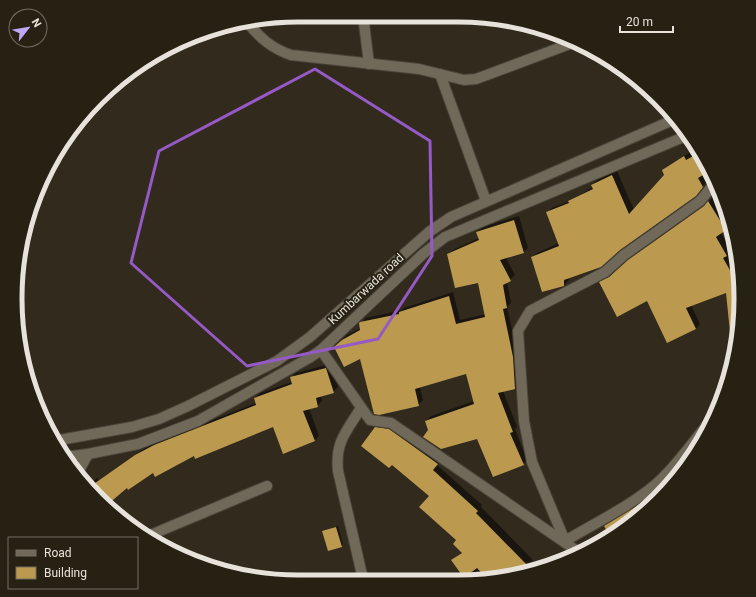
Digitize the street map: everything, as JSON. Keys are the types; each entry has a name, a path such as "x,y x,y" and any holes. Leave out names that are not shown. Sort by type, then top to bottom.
{"street":[{"path":"364,22 368,64"},
{"path":"250,26 258,36 278,50 291,55 419,70 464,80 476,79 567,45"},
{"path":"440,74 486,201"},
{"name":"Kumbarwada road","path":"61,440 132,427 159,419 277,361 310,337 440,223 466,209 670,121"},
{"name":"Kumbarwada road","path":"72,456 138,444 198,422 321,350 423,254 445,237 682,138"},
{"path":"565,541 532,462 524,421 518,331 530,311 605,272 624,255 700,200 711,188"},
{"path":"321,350 370,420 391,423 514,509 574,549"},
{"path":"361,408 342,437 338,447 337,457 338,471 362,575"},
{"path":"565,541 642,495 670,470 696,439"},
{"path":"80,468 88,454"},
{"path":"154,534 267,486"}],"highlighted area":[{"path":"315,69 430,141 432,256 378,339 247,366 131,263 159,151"}],"building":[{"path":"684,156 686,160 694,156 704,174 698,178 703,187 696,196 620,250 601,267 564,280 564,286 542,292 531,257 559,246 546,212 569,203 568,201 593,189 591,185 612,175 629,214 664,175 662,170"},
{"path":"708,201 725,229 716,237 727,256 723,258 733,275 734,298 732,332 730,332 726,293 686,308 696,329 667,343 647,301 617,317 599,282 609,277 628,260 704,206"},
{"path":"514,220 524,253 500,260 511,281 503,285 507,308 503,309 513,357 515,389 498,393 513,432 510,433 524,465 493,477 477,439 441,449 423,437 428,430 425,421 474,404 466,374 415,389 419,406 379,415 374,414 360,359 344,367 334,347 342,340 360,330 360,322 399,314 399,312 449,296 456,324 485,317 478,283 455,288 447,254 479,240 476,232"},
{"path":"326,368 334,393 316,398 318,407 303,411 315,441 283,454 273,427 195,459 194,456 155,477 153,473 128,490 127,488 111,501 94,484 135,455 154,445 256,405 254,398 292,384 290,377"},
{"path":"375,427 389,429 438,464 433,470 478,511 476,513 528,566 494,573 482,574 477,568 469,574 462,575 451,560 462,553 453,544 456,540 419,507 429,496 392,465 389,468 361,446"},
{"path":"647,500 626,518 607,531 604,526"},
{"path":"336,527 342,547 328,551 322,531"}]}
